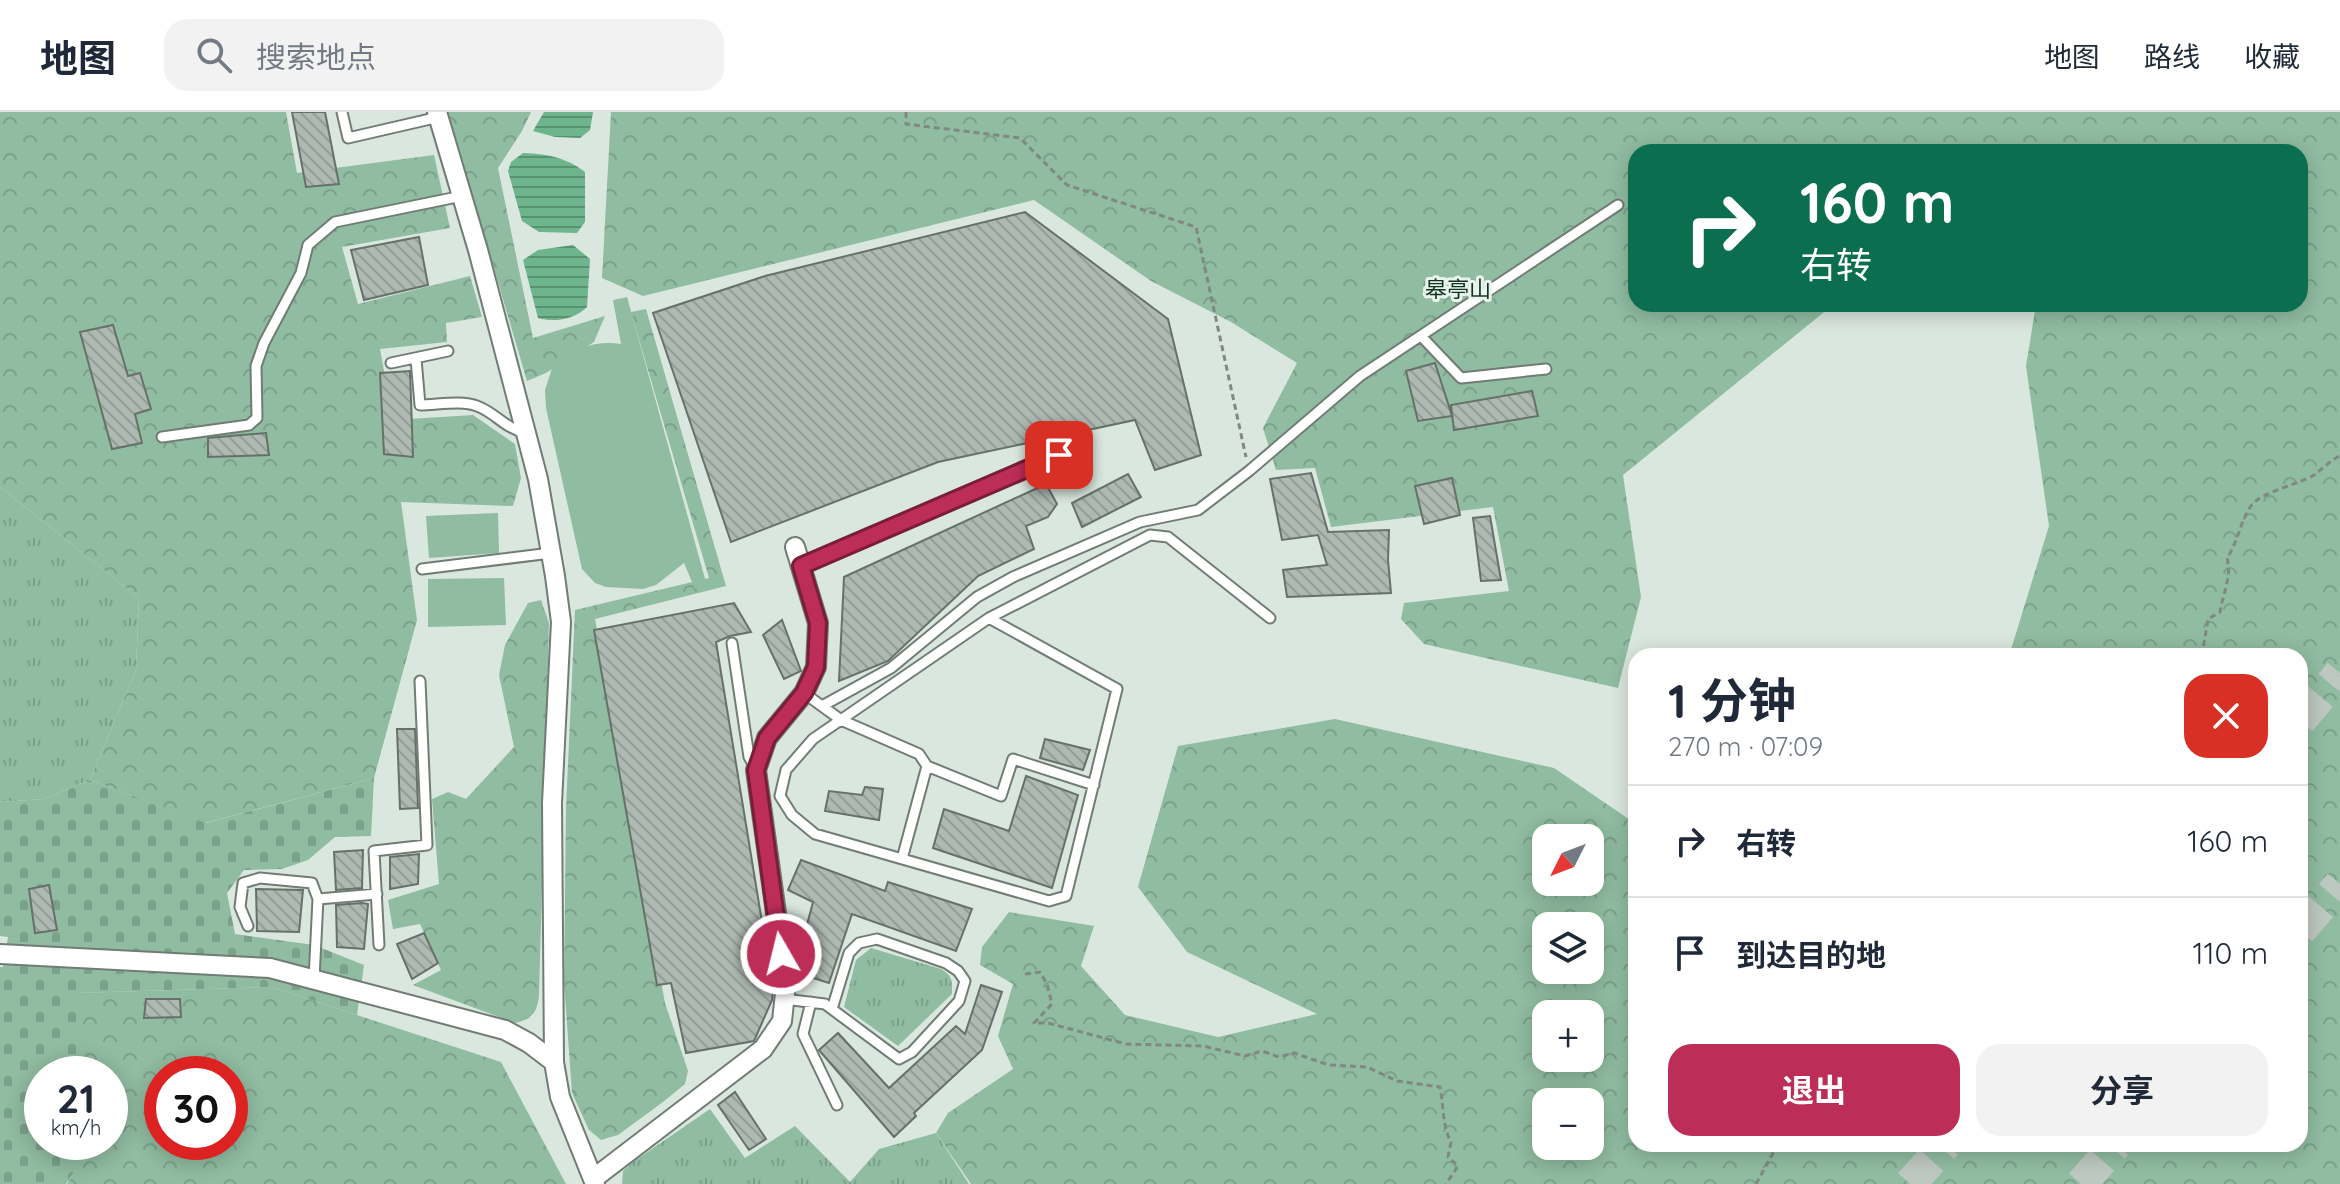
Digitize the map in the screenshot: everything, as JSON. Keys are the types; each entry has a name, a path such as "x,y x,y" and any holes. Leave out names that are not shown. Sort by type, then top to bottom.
{"street":[{"path":"438,115 538,479 551,553 561,622 552,803 554,1062 560,1097 594,1181 763,1049 782,1021 786,984 756,770 767,738 804,693 816,667 818,623 795,547"},
{"path":"0,954 270,968 505,1030 554,1062"}],"lane":[{"path":"342,112 348,138 438,115"},
{"path":"162,437 249,425 257,418 256,366 264,343 301,273 308,245 335,222 462,196"},
{"path":"822,706 891,668 977,597 1013,577 1140,522 1198,510 1249,471 1360,376 1618,205"},
{"path":"1421,336 1461,378 1546,369"},
{"path":"391,363 448,351"},
{"path":"416,359 420,405 474,404 510,430 526,433"},
{"path":"801,566 1059,455 1082,467"},
{"path":"989,618 1117,689 1066,896 1049,901 815,834 792,815 780,796 786,770 813,739 989,618 1150,535 1168,537 1270,618"},
{"path":"422,569 551,553"},
{"path":"732,643 749,757 756,770"},
{"path":"379,945 374,851 427,845 420,681"},
{"path":"804,693 841,720 919,754 927,766 1001,796 1013,759 1094,785"},
{"path":"902,859 927,766"},
{"path":"248,926 240,907 243,883 260,878 312,883 318,899 314,979"},
{"path":"318,899 377,894"},
{"path":"784,999 825,1004 899,1059 912,1052 959,1001 965,981 958,971 946,963 877,939 859,943 849,953 832,1009"},
{"path":"811,1002 803,1034 837,1105"}],"path":[{"path":"906,112 906,124 1020,138 1067,185 1196,227 1249,471"},
{"path":"2203,648 2208,619 2220,612 2230,570 2227,558 2235,547 2252,503 2315,474 2326,463 2340,456"},
{"path":"1025,974 1040,972 1052,1004 1034,1023 1048,1023 1126,1044 1203,1046 1245,1056 1262,1051 1279,1057 1294,1053 1329,1065 1367,1067 1397,1081 1440,1087 1444,1131 1451,1142 1448,1157 1458,1166 1446,1184"},
{"path":"1756,1184 1774,1152"}],"green space":[{"path":"0,112 286,112 297,173 434,155 450,228 342,247 358,304 470,276 482,317 446,323 447,342 380,349 393,420 473,415 515,444 521,478 513,506 401,502 417,620 374,778 205,823 90,780 136,670 139,598 0,487"},
{"path":"448,112 531,112 498,168 533,338 605,316 594,342 546,373 527,381"},
{"name":"皋亭山","path":"611,112 2340,112 2340,1184 971,1184 936,1133 948,1113 1013,1069 998,1036 1013,984 980,965 982,947 1009,912 1094,926 1081,966 1125,1015 1218,1037 1317,1014 1187,952 1138,887 1178,746 1335,719 1554,768 1628,819 1628,1152 2308,1152 2308,648 2011,648 2049,526 2026,366 2035,312 2308,312 2308,144 1628,144 1628,312 1824,312 1623,475 1641,597 1618,688 1424,644 1401,619 1404,603 1509,591 1493,507 1331,527 1315,468 1276,470 1263,428 1297,363 1231,322 1151,281 1034,200 643,296 602,278"},
{"path":"627,297 707,586 695,589 684,563 656,585 643,589 606,587 595,583 582,569 546,408 545,390 555,359 587,346 621,344 613,300"},
{"path":"646,309 726,586 595,619 665,1003 688,1071 685,1084 663,1102 618,1135 601,1140 589,1130 572,1093 564,982 566,808 575,610 709,578 631,312"},
{"path":"0,487 139,598 136,670 90,780 43,799 0,802"},
{"path":"498,513 499,553 429,558 426,516"},
{"path":"504,578 506,625 428,627 428,579"},
{"path":"541,600 549,623 539,996 533,1014 515,1023 413,985 441,970 420,924 393,929 388,900 439,884 432,799 448,792 466,799 514,747 499,675 505,645 528,603"},
{"path":"374,778 371,836 335,837 308,860 282,869 244,870 227,893 235,934 314,945 364,965 357,1015 271,987 76,993 82,1056 24,1056 24,1160 82,1160 66,1184 0,1184 0,967 3,967 8,937 0,936 0,802 43,799 90,780 206,823"},
{"path":"871,948 941,969 951,979 952,994 898,1046 844,1007 856,960"},
{"path":"271,987 501,1062 566,1184 67,1184 81,1160 128,1160 128,1056 82,1056 75,993"},
{"path":"710,1109 745,1158 795,1126 850,1182 879,1149 936,1133 969,1184 622,1184 623,1171 633,1162"}],"shaded area":[{"path":"544,112 593,112 590,130 580,138 555,137 533,131"},
{"path":"523,153 556,157 585,172 585,222 577,233 539,232 522,221 508,171 511,162"},
{"path":"573,245 590,259 587,307 564,319 538,318 523,260 538,250"}],"building":[{"path":"292,112 325,112 339,184 306,187"},
{"path":"1025,212 1168,319 1201,455 1155,470 1135,420 938,462 731,542 653,313 765,276"},
{"path":"419,237 428,285 364,300 351,250"},
{"path":"113,325 128,376 140,373 151,409 135,414 142,443 112,449 80,332"},
{"path":"1435,363 1452,416 1418,421 1406,371"},
{"path":"410,371 413,457 384,454 380,373"},
{"path":"1532,391 1538,416 1454,430 1451,405"},
{"path":"266,433 269,455 208,457 208,438"},
{"path":"1311,473 1328,532 1389,530 1391,593 1287,597 1283,570 1327,565 1318,535 1282,540 1270,479"},
{"path":"1128,474 1141,497 1082,527 1072,503"},
{"path":"1452,478 1460,515 1424,524 1415,486"},
{"path":"1046,484 1057,504 1048,517 1026,526 1034,549 978,576 888,661 839,681 844,577"},
{"path":"1490,516 1501,580 1481,581 1473,518"},
{"path":"734,603 751,632 716,642 773,989 772,1000 754,1041 686,1053 671,983 657,985 594,630"},
{"path":"782,620 801,671 784,679 763,635"},
{"path":"397,729 415,729 418,808 400,809"},
{"path":"1045,739 1090,750 1083,770 1040,758"},
{"path":"1026,776 1078,795 1052,888 933,848 944,809 1009,831"},
{"path":"865,787 883,789 879,820 825,811 829,791 862,795"},
{"path":"363,850 362,888 336,890 334,852"},
{"path":"419,854 418,884 390,889 390,857"},
{"path":"801,860 885,891 888,882 972,909 956,951 852,914 829,983 797,973 796,966 813,902 788,890"},
{"path":"49,885 57,930 35,933 29,889"},
{"path":"256,889 303,890 299,932 257,931"},
{"path":"368,904 364,949 337,947 336,905"},
{"path":"424,933 438,963 412,979 397,944"},
{"path":"981,985 1002,992 982,1050 914,1113 916,1116 894,1137 819,1050 838,1033 889,1088 956,1026 965,1034"},
{"path":"146,999 180,999 181,1017 144,1018"},
{"path":"735,1092 766,1139 749,1150 718,1105"}],"tunnel":[{"path":"2308,711 2340,673"},
{"path":"2308,922 2340,884"},
{"path":"1910,1184 1939,1152"},
{"path":"2081,1184 2109,1152"}],"route":[{"path":"781,954 756,770 767,738 804,693 816,667 818,623 801,566 1059,455"}]}
